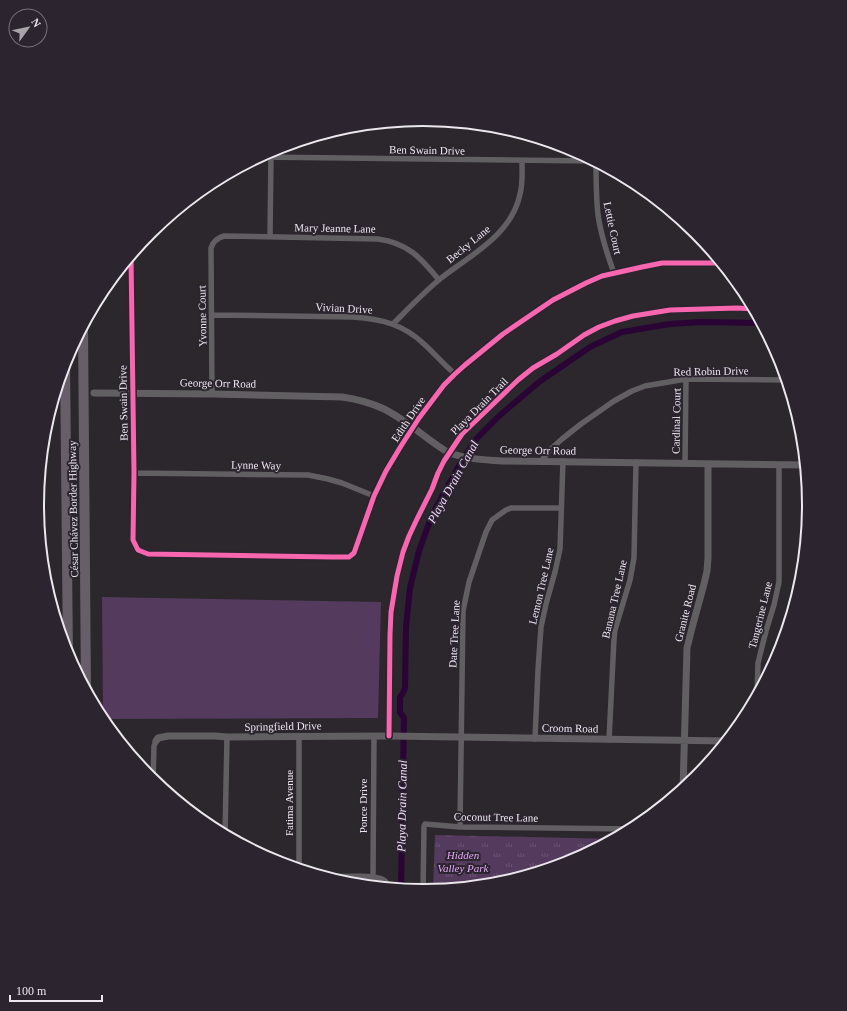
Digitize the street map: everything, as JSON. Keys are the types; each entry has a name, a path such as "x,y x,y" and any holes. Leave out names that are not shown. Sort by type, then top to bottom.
{"highway":[{"name":"César Chávez Border Highway","path":"83,338 86,678"},
{"name":"César Chávez Border Highway","path":"65,381 68,637"}],"street":[{"name":"Ben Swain Drive","path":"271,158 582,161"},
{"path":"270,236 271,158"},
{"name":"Becky Lane","path":"393,324 439,280 492,240 504,227 515,211 520,195 522,161"},
{"name":"Lettie Court","path":"595,167 598,215 603,238 614,273"},
{"name":"Mary Jeanne Lane","path":"216,239 224,236 378,238 397,243 409,249 427,265 439,280"},
{"name":"Yvonne Court","path":"212,394 211,248 216,239"},
{"name":"Ben Swain Drive","path":"131,263 134,473 133,540 138,550"},
{"name":"Edith Drive","path":"138,550 148,554 349,557 354,554 374,496 386,471 413,428 444,385 465,365 503,334 553,300 602,276 662,263 716,263"},
{"name":"Vivian Drive","path":"212,315 353,317 393,324 423,343 455,374"},
{"name":"Red Robin Drive","path":"541,461 557,444 581,424 622,396 645,386 686,379 781,380"},
{"name":"Cardinal Court","path":"685,463 686,379"},
{"name":"George Orr Road","path":"94,393 212,394 342,397 355,399 383,409 443,449 458,456 469,458 502,461 801,465"},
{"name":"Lemon Tree Lane","path":"535,739 541,627 559,556 561,542 563,461"},
{"name":"Banana Tree Lane","path":"609,740 615,630 630,580 634,558 636,462"},
{"name":"Granite Road","path":"683,782 689,637 707,571 708,464"},
{"name":"Tangerine Lane","path":"757,685 758,663 779,582 779,466"},
{"name":"Lynne Way","path":"134,473 308,475 328,479 374,496"},
{"name":"Date Tree Lane","path":"460,827 463,611 469,582 486,532 492,520 506,510 518,508 561,508"},
{"name":"Springfield Drive","path":"156,741 158,738 168,736 412,736"},
{"name":"Fatima Avenue","path":"299,736 299,864"},
{"name":"Ponce Drive","path":"373,876 374,736"},
{"name":"Croom Road","path":"412,736 461,738 722,741"},
{"path":"225,829 227,737"},
{"path":"153,772 154,746 156,741"},
{"name":"Coconut Tree Lane","path":"423,885 424,825 426,824 460,827 621,829"},
{"path":"343,877 373,876 385,880 386,883"}],"green space":[{"path":"102,597 381,602 378,718 110,719 103,708"},
{"name":"Hidden Valley Park","path":"435,835 604,839 569,856 522,872 473,882 433,885"}],"waterway":[{"name":"Playa Drain Canal","path":"401,884 404,718 400,712 400,697 405,688 406,627 410,588 419,551 432,515 460,464 476,439 499,416 539,382 590,347 622,332 670,324 701,322 756,323"}],"cycle path":[{"path":"131,263 134,473 133,540 138,550 148,554 349,557 354,553 374,496 386,471 419,418 444,385 465,365 503,334 553,300 602,276 662,263 716,263"},
{"name":"Playa Drain Trail","path":"389,736 391,612 397,576 409,536 444,461 462,434 518,380 533,368 599,327 633,316 670,310 747,309"}]}
